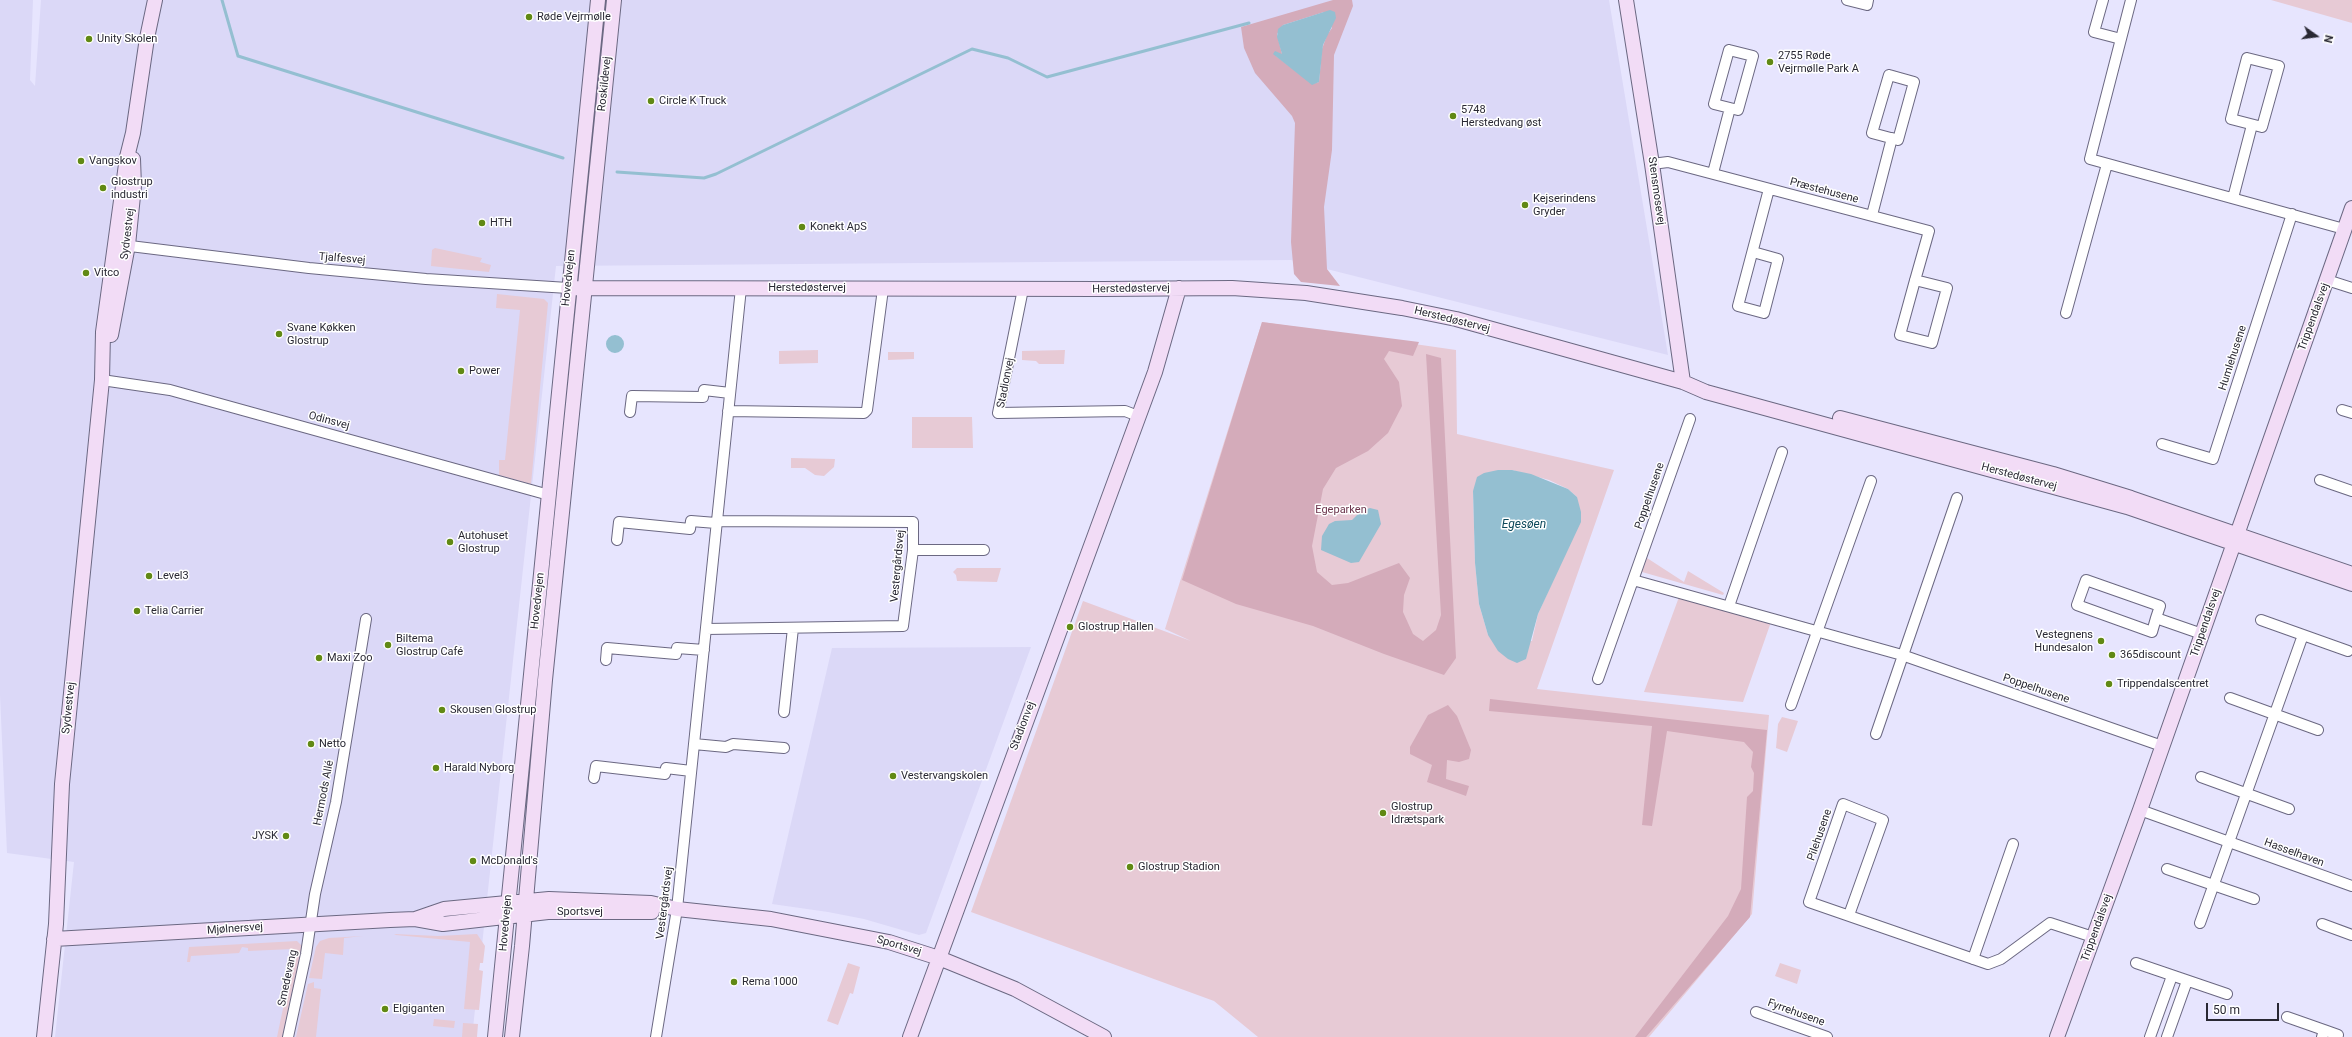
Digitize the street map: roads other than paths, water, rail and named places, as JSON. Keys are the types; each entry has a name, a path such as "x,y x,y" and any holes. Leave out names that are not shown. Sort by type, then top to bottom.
{"street":[{"name":"Sydvestvej","path":"44,1037 54,939 62,784 102,380 121,244 134,186 133,133 146,38 155,0"},
{"name":"Roskildevej","path":"581,164 598,0"},
{"name":"Roskildevej","path":"598,168 614,0"},
{"name":"Stensmosevej","path":"1626,0 1652,164 1682,382"},
{"path":"1847,0 1867,5 1868,0"},
{"path":"2103,0 2094,32 2121,39"},
{"path":"2131,0 2090,159 2340,228"},
{"path":"1729,50 1752,56 1738,110 1730,108 1714,104 1729,50"},
{"path":"2247,58 2279,66 2262,127 2252,125 2231,119 2247,58"},
{"path":"1889,75 1914,82 1898,140 1892,138 1872,133 1889,75"},
{"path":"1713,173 1730,108"},
{"path":"2233,198 2252,125"},
{"path":"1872,215 1892,138"},
{"name":"Præstehusene","path":"1652,164 1668,162 1929,231 1915,280 1900,335 1932,344 1947,288 1915,280"},
{"name":"Hovedvejen","path":"494,1037 581,164"},
{"path":"2066,314 2107,164"},
{"name":"Hovedvejen","path":"512,1037 545,680 598,168"},
{"path":"1753,252 1778,259 1764,313 1738,306 1769,189"},
{"name":"Trippendalsvej","path":"2058,1037 2087,935 2140,810 2158,744 2196,632 2235,538 2327,280 2340,228 2352,208"},
{"name":"Humlehusene","path":"2162,444 2213,459 2292,214"},
{"name":"Tjalfesvej","path":"121,244 308,268 426,279 568,288"},
{"path":"2327,280 2352,288"},
{"name":"Herstedøstervej","path":"568,288 1232,288 1306,293 1402,308 1456,320 1682,382 1706,392 2127,507 2352,574"},
{"name":"Vestergårdsvej","path":"656,1037 677,909 741,288"},
{"name":"Stadionvej","path":"910,1037 1155,372 1179,288"},
{"path":"728,411 864,413 867,410 883,289"},
{"name":"Stadionvej","path":"1023,289 998,413 1125,411 1138,416"},
{"name":"Odinsvej","path":"102,380 170,390 549,495"},
{"path":"630,412 632,396 703,397 704,390 730,393"},
{"name":"Poppelhusene","path":"1598,679 1690,420"},
{"path":"1729,606 1782,452"},
{"path":"2320,480 2352,491"},
{"path":"1792,705 1871,481"},
{"path":"1876,734 1957,498"},
{"name":"Vestergårdsvej","path":"618,540 619,522 690,529 691,521 914,522 904,626 706,629"},
{"name":"Herstedøstervej","path":"2235,538 2352,584"},
{"path":"912,550 984,550"},
{"name":"Poppelhusene","path":"1633,580 1902,655 2158,744"},
{"path":"2086,580 2160,606 2156,618 2152,632 2077,605 2086,580"},
{"path":"2156,618 2196,632"},
{"name":"Hermods Allé","path":"310,924 336,802 366,619"},
{"path":"2262,620 2348,651"},
{"path":"784,712 793,628"},
{"path":"2200,924 2302,635"},
{"path":"606,660 607,648 676,654 677,648 704,650"},
{"path":"2230,698 2318,730"},
{"path":"694,744 726,747 734,744 784,748"},
{"path":"594,778 596,766 665,774 666,768 692,771"},
{"path":"2201,777 2289,809"},
{"name":"Pilehusene","path":"1849,916 1883,820 1843,804 1809,902 1849,916 1973,959 1988,964 1994,962 2046,925 2054,923 2087,935"},
{"name":"Hasselhaven","path":"2140,810 2352,886"},
{"path":"1973,959 2013,844"},
{"path":"2168,869 2254,899"},
{"name":"Sportsvej","path":"507,910 525,908 549,898 651,903 677,909 771,919 889,942 939,958 1015,989 1104,1037"},
{"name":"Mjølnersvej","path":"54,939 415,919 444,909 507,910"},
{"name":"Smedevang","path":"288,1037 306,954 310,924"},
{"path":"2322,924 2352,935"},
{"path":"2136,963 2227,994"},
{"path":"2150,1037 2172,976"},
{"path":"2167,1037 2187,981"},
{"name":"Fyrrehusene","path":"1756,1012 1828,1037"},
{"path":"2287,1017 2323,1033 2340,1036"}],"water":[{"path":"1330,10 1335,12 1336,18 1323,45 1319,82 1312,85 1273,54 1275,51 1282,54 1277,37 1278,29 1283,25"},
{"path":"615,335 621,338 624,344 621,350 615,353 609,350 606,344 609,338"},
{"name":"Egesøen","path":"1498,470 1512,470 1531,474 1568,489 1577,497 1581,512 1581,522 1538,614 1526,659 1517,663 1508,659 1498,651 1488,635 1479,604 1475,563 1473,491 1477,477 1484,473"},
{"path":"1370,508 1378,510 1381,524 1359,562 1351,563 1321,550 1322,536 1329,524 1335,521 1352,520 1361,511"}],"waterway":[{"path":"222,0 238,56 563,158"},
{"path":"617,172 704,178 716,174 972,49 1008,58 1047,77 1249,23"}],"place":[{"name":"Røde Vejrmølle","path":"529,17"},
{"name":"Unity Skolen","path":"89,39"},
{"name":"2755 Røde Vejrmølle Park A","path":"1770,62"},
{"name":"Circle K Truck","path":"651,101"},
{"name":"5748 Herstedvang øst","path":"1453,116"},
{"name":"Vangskov","path":"81,161"},
{"name":"Glostrup industri","path":"103,188"},
{"name":"Kejserindens Gryder","path":"1525,205"},
{"name":"HTH","path":"482,223"},
{"name":"Konekt ApS","path":"802,227"},
{"name":"Vitco","path":"86,273"},
{"name":"Svane Køkken Glostrup","path":"279,334"},
{"name":"Power","path":"461,371"},
{"name":"Autohuset Glostrup","path":"450,542"},
{"name":"Level3","path":"149,576"},
{"name":"Telia Carrier","path":"137,611"},
{"name":"Glostrup Hallen","path":"1070,627"},
{"name":"Vestegnens Hundesalon","path":"2101,641"},
{"name":"Biltema Glostrup Café","path":"388,645"},
{"name":"365discount","path":"2112,655"},
{"name":"Maxi Zoo","path":"319,658"},
{"name":"Trippendalscentret","path":"2109,684"},
{"name":"Skousen Glostrup","path":"442,710"},
{"name":"Netto","path":"311,744"},
{"name":"Harald Nyborg","path":"436,768"},
{"name":"Vestervangskolen","path":"893,776"},
{"name":"Glostrup Idrætspark","path":"1383,813"},
{"name":"JYSK","path":"286,836"},
{"name":"McDonald's","path":"473,861"},
{"name":"Glostrup Stadion","path":"1130,867"},
{"name":"Rema 1000","path":"734,982"},
{"name":"Elgiganten","path":"385,1009"}],"park label":[{"name":"Egeparken","path":"1341,510"}]}
